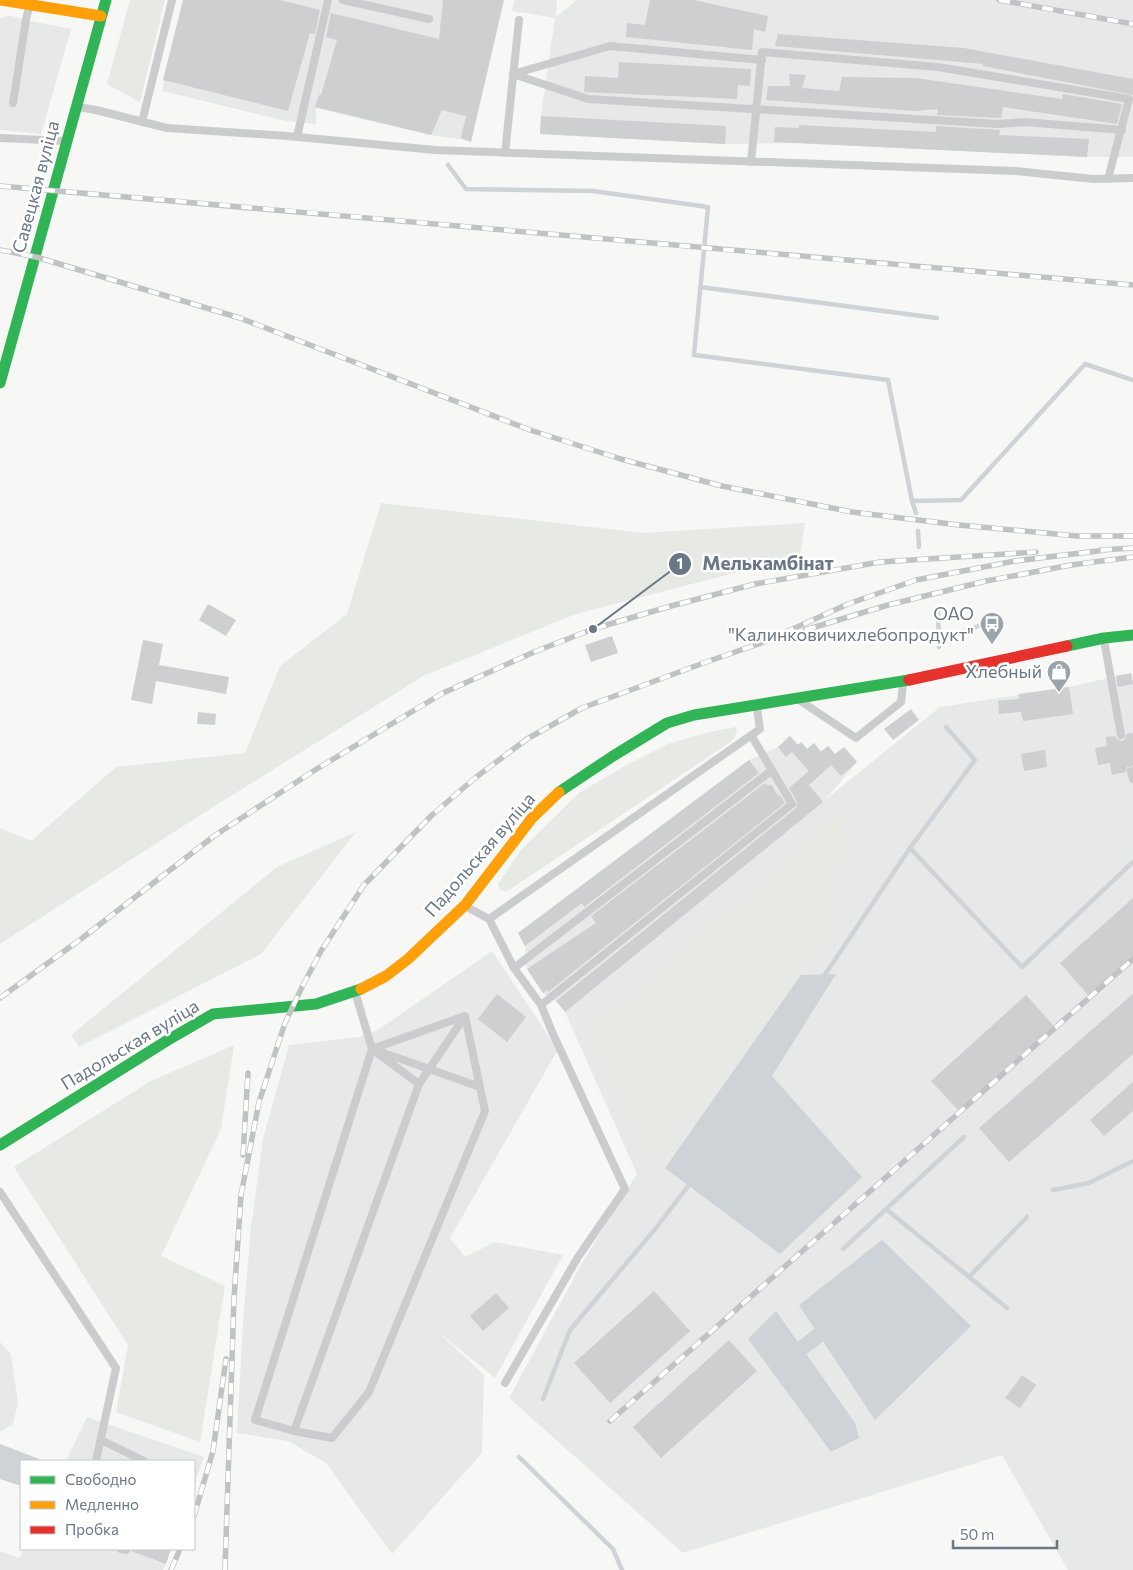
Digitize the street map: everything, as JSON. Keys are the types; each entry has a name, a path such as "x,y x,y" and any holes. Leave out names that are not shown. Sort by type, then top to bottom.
{"main road":[{"path":"0,0 101,16"},
{"name":"Савецкая вуліца","path":"0,383 106,0"},
{"name":"Падольская вуліца","path":"0,1145 213,1014 316,1004 355,992 386,976 408,959 465,905 532,818 558,793 667,723 694,715 903,681 1104,638 1133,635"}],"lane":[{"path":"142,122 172,0"},
{"path":"297,137 328,0"},
{"path":"343,0 429,19"},
{"path":"13,103 30,5"},
{"path":"506,153 518,20"},
{"path":"513,74 610,46 762,60"},
{"path":"751,162 762,52 938,67 1129,99 1108,179"},
{"path":"513,74 588,100 998,124 1025,122 1122,130"},
{"path":"76,107 96,110 166,128 297,137 435,150 1015,171 1093,179 1133,178"},
{"path":"0,138 66,141"},
{"path":"1104,638 1121,735"},
{"path":"796,698 856,738 901,702 903,681"},
{"path":"489,919 760,729 756,704"},
{"path":"542,1005 792,804 751,735"},
{"path":"514,968 771,771"},
{"path":"465,905 489,919 514,968 542,1005 553,1034 625,1189 578,1257 505,1383"},
{"path":"355,992 372,1049 255,1420 294,1431 332,1438 369,1392 485,1111 465,1016"},
{"path":"372,1049 465,1016"},
{"path":"294,1431 419,1084 465,1016"},
{"path":"372,1049 480,1087"},
{"path":"372,1049 419,1084"},
{"path":"0,1192 116,1368 96,1460"},
{"path":"101,1440 142,1460"}],"shaded area":[{"path":"130,0 165,0 140,102 107,84"},
{"path":"183,0 496,0 498,26 471,141 431,135 316,108 316,124 286,121 162,91"},
{"path":"514,0 557,0 556,17 577,0 1133,0 1133,157 1087,157 798,143 725,144 540,134 555,18 512,11"},
{"path":"8,15 71,29 41,134 0,130 0,19"},
{"path":"381,503 643,533 805,523 800,556 576,614 425,675 205,812 0,944 0,828 31,841 116,767 245,753 280,666 347,614"},
{"path":"1131,673 1133,678 1133,1570 1068,1570 1002,1455 683,1553 509,1398 582,1263 637,1174 565,1012 557,1002 543,993 527,969 525,946 518,933 749,760 778,747 790,736 798,745 801,742 807,749 814,743 821,751 828,746 835,754 844,747 857,762 825,800 940,707 1069,687"},
{"path":"736,727 737,732 732,741 506,892 500,890 498,884 521,850 579,793 668,744 705,733"},
{"path":"846,809 828,935 656,1166 587,1031"},
{"path":"356,832 261,954 79,1047 71,1035 277,867"},
{"path":"492,951 557,1051 450,1238 465,1257 495,1242 563,1255 495,1378 437,1331 484,1375 482,1453 392,1554 326,1463 288,1441 237,1433 251,1227 263,1139 289,1045 359,1037 378,1030"},
{"path":"836,974 772,1076 862,1177 780,1254 665,1168 801,975"},
{"path":"234,1045 221,1129 161,1256 225,1286 200,1442 116,1412 128,1345 14,1167 149,1082"},
{"path":"882,1240 971,1326 875,1420 799,1305"},
{"path":"776,1311 855,1423 859,1438 831,1452 748,1339"},
{"path":"0,1342 11,1354 18,1403 13,1424 0,1432"},
{"path":"87,1417 204,1457 195,1483 195,1460 66,1460"},
{"path":"0,1444 39,1459 20,1460 20,1486 0,1479"},
{"path":"23,1550 171,1550 163,1570 0,1570 0,1551 19,1558"}],"building":[{"path":"183,0 280,0 320,10 315,34 310,33 288,111 163,80"},
{"path":"443,0 504,0 471,142 461,138 466,116 442,110 431,135 315,107 319,95 321,95 337,40 326,37 331,13 439,39"},
{"path":"650,0 693,0 768,16 765,32 754,29 752,50 626,37 627,23 645,25"},
{"path":"778,34 964,48 1133,79 1133,95 983,66 983,64 775,46"},
{"path":"619,62 751,69 750,86 738,85 737,99 584,92 585,76 618,78"},
{"path":"789,74 806,75 802,88 839,91 842,77 916,78 1062,99 1063,94 1122,104 1117,124 1003,107 1001,118 998,118 937,115 938,109 915,111 766,100 768,86 790,86"},
{"path":"541,116 726,126 725,144 540,134"},
{"path":"799,125 936,132 936,126 1000,130 999,135 1089,139 1087,157 774,142 775,127 799,128"},
{"path":"208,604 236,620 226,636 199,620"},
{"path":"612,636 618,653 591,662 585,645"},
{"path":"143,640 163,644 159,665 229,677 226,694 156,681 152,704 131,700"},
{"path":"1131,673 1133,684 1118,687 1116,676"},
{"path":"1069,687 1073,714 1023,721 1021,712 999,714 998,701 1019,699 1019,694"},
{"path":"911,709 919,720 893,740 884,729"},
{"path":"198,712 216,714 215,725 197,724"},
{"path":"1133,733 1133,766 1127,767 1126,772 1112,775 1110,763 1098,765 1095,748 1107,746 1106,737 1115,736 1122,741 1125,739 1126,734"},
{"path":"790,736 798,745 801,742 807,749 814,743 821,752 828,746 835,754 844,747 857,762 841,776 831,765 809,785 823,802 565,1012 556,1001 796,808 797,802 789,788 809,771 792,752 786,757 778,747"},
{"path":"1045,750 1047,767 1024,771 1021,754"},
{"path":"749,760 759,773 584,907 582,903 525,946 518,933"},
{"path":"765,783 768,786 771,784 785,803 548,992 547,990 543,993 527,969 596,923 591,916"},
{"path":"1133,898 1133,957 1089,996 1060,963"},
{"path":"497,994 526,1017 507,1042 478,1019"},
{"path":"1133,994 1133,1054 1009,1162 979,1128"},
{"path":"1026,995 1054,1026 959,1111 931,1081"},
{"path":"1133,1082 1133,1111 1104,1136 1090,1120"},
{"path":"654,1291 690,1331 610,1403 574,1363"},
{"path":"496,1293 509,1308 483,1331 470,1316"},
{"path":"729,1340 757,1371 661,1458 633,1427"},
{"path":"1022,1375 1036,1385 1020,1408 1005,1398"},
{"path":"132,1550 171,1550 166,1564"}],"waterway":[{"path":"448,165 466,189 593,191 708,207 694,355 888,380 916,513"},
{"path":"700,287 937,318"},
{"path":"912,501 961,500 1085,364 1133,380"},
{"path":"918,531 919,547"},
{"path":"938,612 939,647"},
{"path":"939,640 993,621"},
{"path":"822,979 910,848 975,760 946,727"},
{"path":"910,848 1022,967 1133,862"},
{"path":"843,1249 964,1137"},
{"path":"1053,1190 1089,1183 1133,1161"},
{"path":"543,1399 570,1330 656,1228 692,1181"},
{"path":"886,1209 1007,1308"},
{"path":"969,1277 1027,1217"},
{"path":"802,1348 819,1335"},
{"path":"519,1457 613,1549 622,1570"}],"railway":[{"path":"999,0 1133,24"},
{"path":"0,186 1133,285"},
{"path":"0,250 36,257 240,318 530,430 621,459 722,486 852,512 959,525 1077,536 1133,536"},
{"path":"1101,550 1133,548"},
{"path":"225,1570 234,1299 241,1195 259,1102 285,1023 302,987 321,951 364,885 431,816 475,778 527,739 582,708 764,642 848,604 916,580 1015,561 1106,550"},
{"path":"0,998 81,939 214,836 315,770 443,693 534,652 593,629 755,584 880,562 1036,552"},
{"path":"805,630 888,605 986,581 1071,565 1133,557"},
{"path":"610,1421 1133,959"},
{"path":"243,1155 248,1073"},
{"path":"195,1513 213,1451 226,1359"},
{"path":"171,1570 180,1550"}],"traffic: fast":[{"path":"0,383 106,0"},
{"path":"1067,646 1104,638 1133,635"},
{"path":"559,792 667,723 694,715 909,680"},
{"path":"0,1145 213,1014 316,1004 361,989"}],"traffic: slow":[{"path":"1,0 101,16"},
{"path":"361,989 386,976 408,959 465,905 532,818 559,792"}],"traffic: jam":[{"path":"909,680 1067,646"}],"place":[{"name":"Мелькамбінат","path":"593,629"},
{"name":"ОАО \"Калинковичихлебопродукт\"","path":"992,645"},
{"name":"Хлебный","path":"1059,693"}]}
